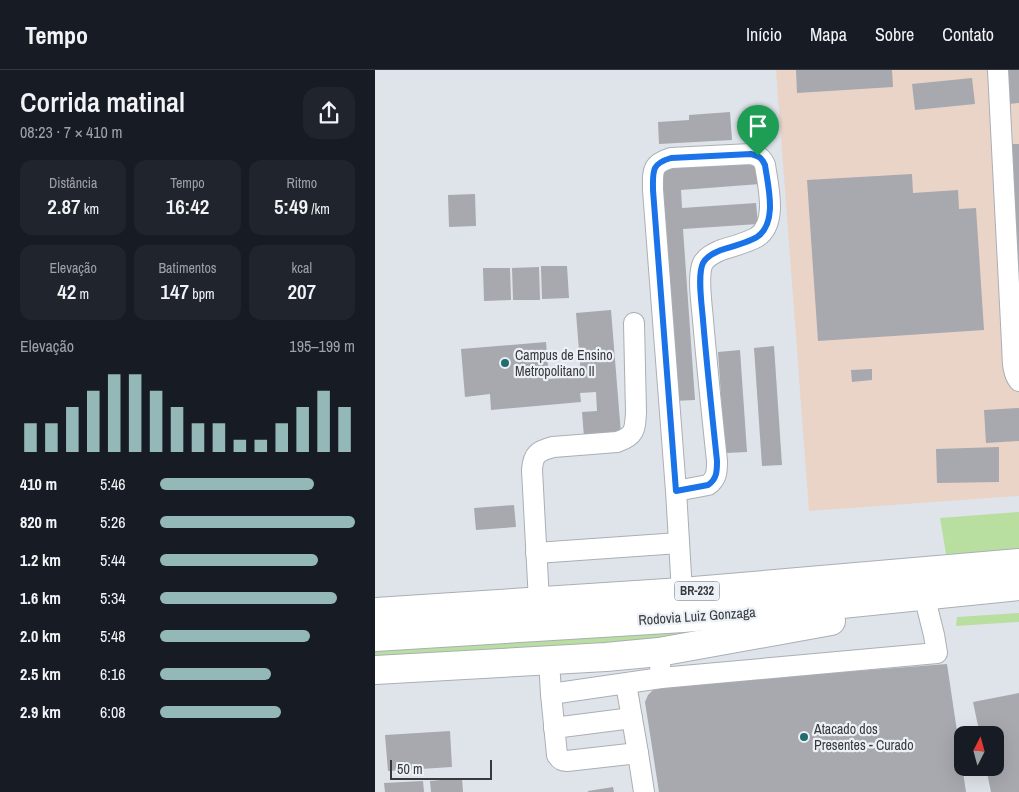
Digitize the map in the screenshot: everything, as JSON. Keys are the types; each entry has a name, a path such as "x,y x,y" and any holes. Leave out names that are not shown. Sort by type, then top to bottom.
{"highway":[{"name":"Rodovia Luiz Gonzaga","path":"375,612 682,592 1019,563"},
{"name":"Rodovia Luiz Gonzaga","path":"375,637 683,618 1019,586"},
{"path":"375,670 549,660 660,665 755,634 809,626 927,603 954,592"}],"lane":[{"path":"998,70 1012,343 1014,370 1019,381"},
{"path":"676,491 708,485 716,477 717,461 708,379 701,272 707,257 715,252 757,238 764,231 768,223 770,213 765,165 762,158 751,154 671,158 657,164 654,170 653,190 682,592"},
{"path":"539,601 533,461 536,454 553,446 617,442 627,438 633,431 636,412 633,323"},
{"path":"536,553 679,543"},
{"path":"551,694 626,684 660,665 937,653 935,635 927,603"},
{"path":"549,660 557,755 562,761 637,753"},
{"path":"626,684 644,792"},
{"path":"554,728 632,718"}],"shaded area":[{"path":"776,70 1019,70 1019,496 809,511"}],"green space":[{"path":"1019,512 1019,554 947,560 940,518"},
{"path":"1019,613 1019,622 956,626 957,617"},
{"path":"764,618 672,644 375,665 375,645"}],"building":[{"path":"796,70 892,70 893,87 797,93"},
{"path":"1006,70 1019,70 1019,103 1009,104"},
{"path":"972,78 975,104 915,110 912,84"},
{"path":"730,112 732,140 659,144 658,122 689,120 689,115"},
{"path":"1009,144 1019,144 1019,283 1018,283"},
{"path":"757,161 760,184 681,190 682,208 756,203 758,224 683,229 695,400 674,401 662,168"},
{"path":"912,174 913,193 958,190 959,209 976,208 984,330 818,341 807,180"},
{"path":"475,194 476,226 449,227 448,195"},
{"path":"541,266 567,266 569,298 542,299"},
{"path":"539,267 540,300 513,300 512,268"},
{"path":"483,268 510,268 511,300 484,301"},
{"name":"Campus de Ensino Metropolitano II","path":"611,310 621,434 584,437 582,412 597,411 596,392 580,393 581,402 491,410 490,394 465,397 461,349 546,342 549,379 581,376 576,313"},
{"path":"774,346 782,465 762,466 754,348"},
{"path":"740,350 747,452 725,453 718,352"},
{"path":"872,369 872,380 852,382 851,370"},
{"path":"1019,408 1019,441 986,443 984,410"},
{"path":"999,447 999,482 937,483 936,449"},
{"path":"514,505 516,527 476,530 474,508"},
{"name":"Atacado dos Presentes - Curado","path":"947,664 956,726 954,726 954,776 964,776 966,792 659,792 645,702 648,695 655,688 661,686"},
{"path":"1019,693 1019,792 991,792 988,776 1004,776 1004,726 978,726 973,702"},
{"path":"450,731 452,767 388,771 385,735"},
{"path":"462,778 463,792 431,792 430,781"},
{"path":"423,781 424,792 385,792 384,783"},
{"path":"613,787 614,792 588,792 588,791"}],"place":[{"name":"Campus de Ensino Metropolitano II","path":"505,363"},
{"name":"Atacado dos Presentes - Curado","path":"804,737"}],"route":[{"path":"751,154 758,156 762,158 765,165 770,213 768,223 764,231 757,238 715,252 707,257 701,272 708,379 717,461 716,477 708,485 676,491 653,190 654,170 657,164 671,158 751,154"}]}
